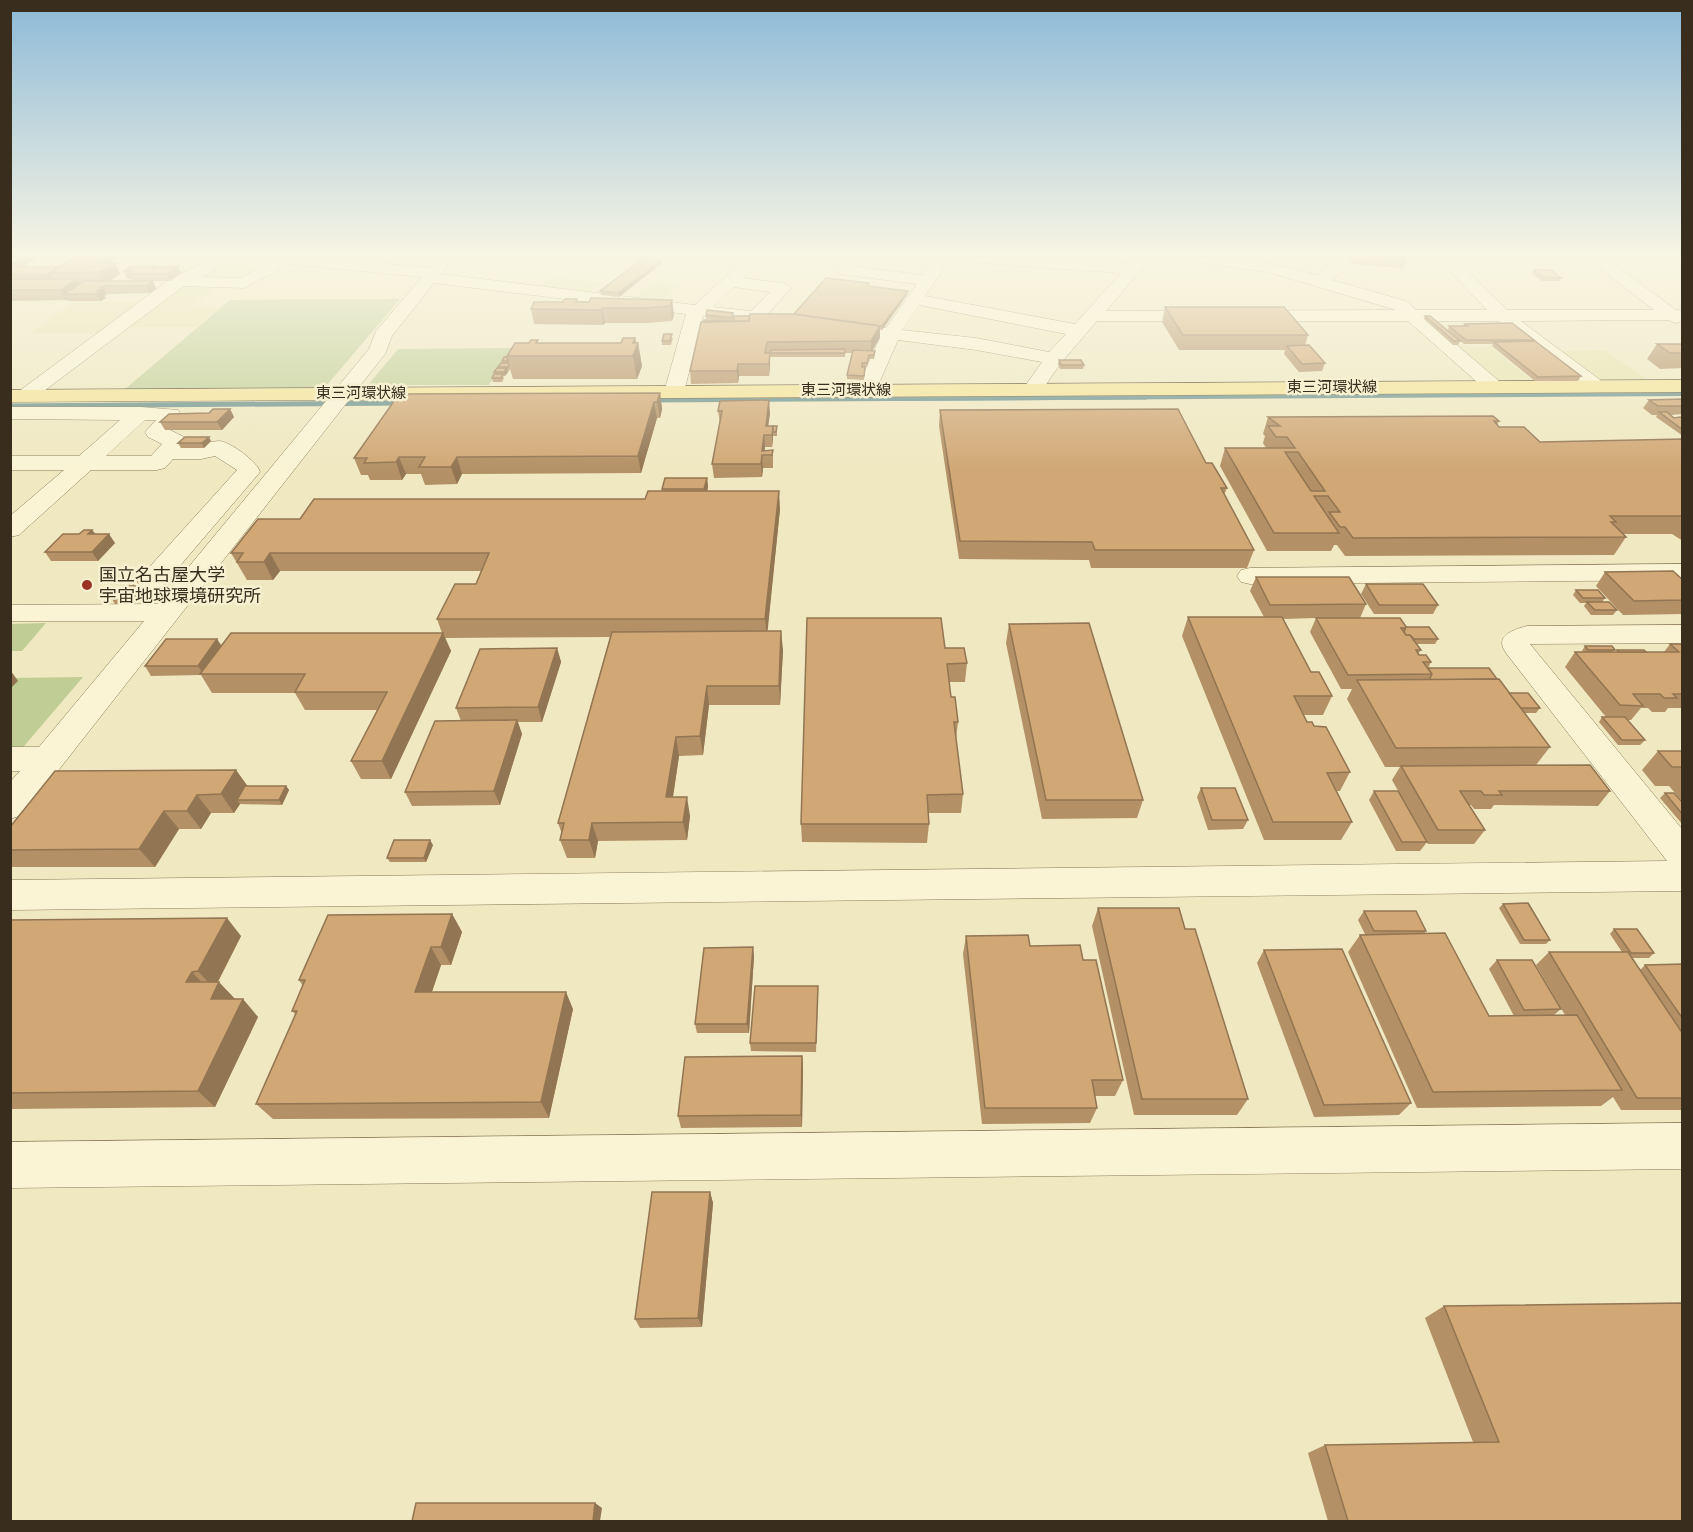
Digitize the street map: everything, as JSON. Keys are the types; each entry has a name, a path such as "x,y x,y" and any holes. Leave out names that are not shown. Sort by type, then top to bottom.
{"main road":[{"name":"東三河環状線","path":"18,396 1683,386"}],"street":[{"path":"18,396 112,328"},
{"path":"10,806 378,350 383,335 388,328"},
{"path":"674,392 691,328"},
{"path":"847,328 976,344 1054,359"},
{"path":"866,390 894,328"},
{"path":"1068,328 1081,331"},
{"path":"1033,389 1054,359 1083,328"},
{"path":"1426,328 1493,386"},
{"path":"1520,328 1596,386"},
{"path":"10,413 172,415 156,432 175,441 174,446 157,463 10,463"},
{"path":"10,530 141,413"},
{"path":"145,589 248,472 248,468 219,448 201,452 168,452"},
{"path":"1250,576 1683,572"},
{"path":"10,613 166,612"},
{"path":"1683,634 1527,635 1516,640 1516,646 1683,854"},
{"path":"10,759 49,759"},
{"path":"10,895 1683,876"},
{"path":"10,1165 1683,1146"}],"shaded area":[{"path":"37,328 110,328 104,333 30,333"},
{"path":"1452,346 1490,346 1533,381 1493,382"},
{"path":"1605,350 1649,381 1597,382 1555,351"}],"green space":[{"path":"196,328 375,328 327,385 316,389 125,389"},
{"path":"511,348 489,385 368,385 398,349"},
{"path":"46,623 22,651 11,651 11,624"},
{"path":"83,677 19,752 11,752 10,678"}],"building":[{"path":"700,328 879,328 871,341 767,342 765,353 770,353 769,364 738,364 737,371 690,371"},
{"path":"1179,328 1302,328 1308,335 1183,335"},
{"path":"1439,328 1445,328 1460,341 1454,341"},
{"path":"1452,328 1519,328 1534,340 1466,340"},
{"path":"664,334 672,334 670,341 662,341"},
{"path":"623,338 635,338 633,343 638,343 633,356 507,356 515,343 529,343 531,340 538,340 536,343 621,343"},
{"path":"1535,341 1581,376 1538,377 1494,342"},
{"path":"1657,344 1683,345 1683,353 1670,353"},
{"path":"1309,345 1325,363 1302,364 1287,346"},
{"path":"845,349 845,353 770,353 771,350"},
{"path":"853,350 875,351 874,355 869,355 867,363 862,363 862,367 865,367 864,376 847,375"},
{"path":"1059,360 1081,360 1084,365 1061,365"},
{"path":"501,363 509,363 509,365 498,367"},
{"path":"497,368 507,368 504,372 494,372"},
{"path":"494,374 503,374 501,378 492,378"},
{"path":"660,393 657,402 654,402 638,456 457,457 451,467 419,467 425,457 399,457 396,462 364,463 367,458 354,458 399,394"},
{"path":"1683,399 1683,406 1658,406 1649,400"},
{"path":"769,400 766,426 773,426 772,435 764,435 762,451 773,450 772,455 762,455 761,464 712,464 722,411 718,411 720,401"},
{"path":"213,409 230,409 217,422 160,422 169,414 209,413"},
{"path":"1178,409 1206,463 1212,463 1227,488 1221,488 1254,550 1095,550 1092,542 960,541 940,410"},
{"path":"1659,412 1667,412 1674,418 1683,419 1683,430"},
{"path":"1493,416 1499,421 1494,421 1499,427 1524,427 1540,442 1683,439 1683,516 1610,516 1616,522 1611,522 1626,537 1353,538 1345,527 1340,527 1329,512 1340,512 1328,496 1314,496 1339,533 1274,533 1225,448 1295,448 1287,437 1276,437 1268,426 1280,426 1268,417","holes":["1285,452 1298,452 1325,491 1311,491"]},
{"path":"185,437 209,437 202,443 178,443"},
{"path":"665,478 707,478 704,489 662,489"},
{"path":"648,491 779,491 765,619 437,619 455,584 476,584 489,553 270,553 264,562 237,562 243,553 231,553 258,519 300,519 314,499 645,499"},
{"path":"84,530 92,530 88,534 109,534 92,552 45,552 63,534 79,534"},
{"path":"1673,571 1683,580 1683,600 1634,601 1605,572"},
{"path":"139,574 146,574 141,579 135,579"},
{"path":"1256,577 1349,577 1366,604 1270,605"},
{"path":"1366,584 1423,584 1438,605 1379,605"},
{"path":"124,586 140,586 128,599 112,599"},
{"path":"1576,590 1598,590 1605,598 1583,598"},
{"path":"1587,602 1609,602 1617,610 1595,610"},
{"path":"1188,617 1282,617 1311,672 1319,672 1332,696 1294,696 1307,722 1312,722 1314,726 1326,727 1350,772 1327,773 1352,822 1273,822"},
{"path":"807,618 941,618 945,648 964,648 967,663 947,664 951,697 955,697 958,722 954,722 963,794 927,795 929,824 801,824"},
{"path":"1316,618 1400,618 1407,628 1401,628 1406,635 1410,635 1421,650 1416,650 1419,655 1426,655 1431,662 1423,662 1432,674 1348,675"},
{"path":"1089,623 1143,800 1046,800 1009,624"},
{"path":"1406,627 1429,627 1438,639 1414,639 1404,632"},
{"path":"781,631 779,686 707,686 700,736 676,737 666,797 687,797 683,822 592,823 589,840 560,840 564,823 558,823 612,632"},
{"path":"231,633 443,633 382,761 351,761 387,692 295,692 305,674 200,674"},
{"path":"166,639 217,639 198,666 145,666"},
{"path":"1670,644 1683,644 1683,694 1673,694 1677,698 1664,698 1660,694 1633,694 1643,706 1620,705 1575,652 1679,652"},
{"path":"1585,646 1612,646 1615,650 1588,650"},
{"path":"557,648 538,707 456,708 480,649"},
{"path":"1617,650 1644,650 1646,652 1619,652"},
{"path":"1428,668 1489,668 1497,679 1431,680 1432,674"},
{"path":"1499,679 1550,747 1396,748 1357,680"},
{"path":"1509,693 1528,693 1540,708 1521,708"},
{"path":"1602,717 1625,717 1645,740 1622,740"},
{"path":"517,720 494,791 405,792 435,721"},
{"path":"1658,751 1683,751 1683,767 1672,767"},
{"path":"1590,765 1610,791 1499,791 1502,795 1484,795 1481,791 1460,791 1485,830 1438,830 1401,766"},
{"path":"236,770 221,794 197,795 187,811 164,811 139,849 10,850 10,827 55,771"},
{"path":"245,786 286,786 279,800 237,800"},
{"path":"1201,788 1235,788 1248,820 1212,820"},
{"path":"1374,791 1398,791 1427,842 1402,842"},
{"path":"1665,793 1674,793 1683,803 1683,815"},
{"path":"394,840 430,840 424,858 387,858"},
{"path":"1528,903 1550,940 1524,940 1503,904"},
{"path":"1098,908 1179,908 1185,929 1195,929 1248,1099 1142,1099"},
{"path":"1364,911 1416,911 1426,931 1374,931"},
{"path":"452,914 441,947 431,947 415,992 566,992 541,1102 256,1104 297,1011 292,1011 305,980 299,980 328,915"},
{"path":"227,918 198,971 192,972 186,982 219,982 211,999 243,999 198,1091 10,1093 10,920"},
{"path":"1614,929 1637,929 1654,953 1631,953"},
{"path":"1445,933 1489,1016 1577,1015 1622,1090 1433,1092 1360,935"},
{"path":"1028,935 1030,946 1080,945 1083,960 1096,960 1123,1080 1092,1080 1097,1108 985,1108 966,936"},
{"path":"753,947 747,1024 695,1024 704,948"},
{"path":"1342,949 1411,1103 1324,1105 1264,950"},
{"path":"1549,952 1628,952 1683,1034 1683,1098 1637,1098"},
{"path":"1497,960 1532,960 1561,1009 1524,1010"},
{"path":"1683,964 1683,1019 1645,965"},
{"path":"755,986 818,986 816,1043 750,1043"},
{"path":"802,1056 801,1115 678,1116 685,1057"},
{"path":"652,1192 710,1192 698,1318 635,1319"},
{"path":"1683,1303 1683,1521 1348,1521 1325,1445 1499,1442 1444,1306"},
{"path":"416,1503 595,1503 593,1521 412,1521"}],"waterway":[{"path":"889,399 1682,394"},
{"path":"652,400 1146,397"},
{"path":"10,406 403,403"}],"place":[{"name":"国立名古屋大学 宇宙地球環境研究所","path":"87,585"}]}
